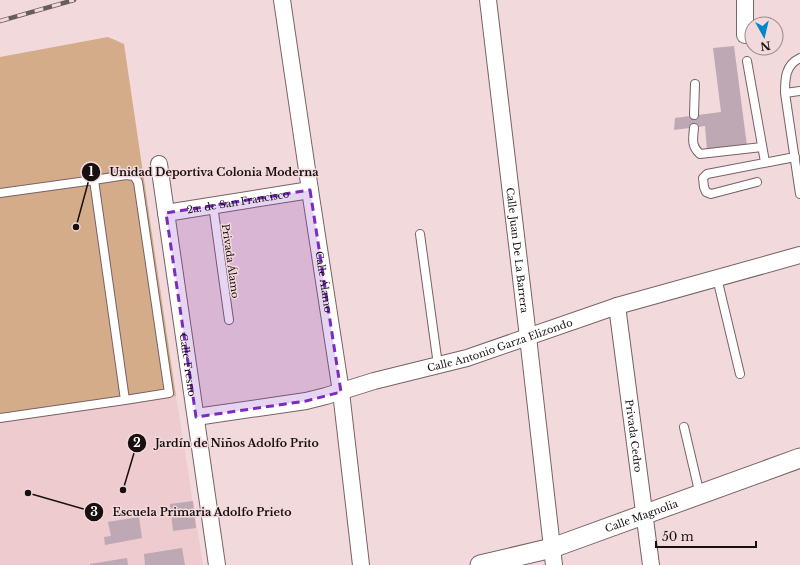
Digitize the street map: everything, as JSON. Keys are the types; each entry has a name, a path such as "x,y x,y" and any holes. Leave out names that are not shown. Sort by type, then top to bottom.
{"street":[{"name":"Calle Álamo","path":"282,0 341,392 361,565"},
{"name":"Calle Juan De La Barrera","path":"488,0 553,556"},
{"path":"745,0 745,16"},
{"name":"Calle Fresno","path":"159,164 217,565"},
{"name":"2a. de San Francisco","path":"166,213 310,190"},
{"name":"Calle Antonio Garza Elizondo","path":"196,417 306,401 341,392 374,381 489,352 617,306 800,255"},
{"name":"Privada Cedro","path":"617,306 651,565"},
{"name":"Calle Magnolia","path":"480,565 553,556 645,514 800,458"}],"lane":[{"path":"800,58 795,60 789,66 786,74 785,94 800,194"},
{"path":"747,60 765,162"},
{"path":"694,115 695,84"},
{"path":"785,94 800,91"},
{"path":"694,128 693,142 695,149 700,154 762,147"},
{"path":"757,182 711,194 706,192 703,178 707,174 795,156"},
{"path":"0,193 126,174 134,176 138,182 169,393 0,418"},
{"path":"94,180 125,400"},
{"name":"Privada Álamo","path":"213,205 229,320"},
{"path":"420,234 438,365"},
{"path":"717,278 740,374"},
{"path":"684,427 700,494"}],"highlighted area":[{"path":"310,190 341,392 306,401 196,417 166,213"}],"shaded area":[{"path":"108,37 124,44 176,396 0,421 0,57"},
{"path":"176,396 203,565 0,565 0,421"}],"building":[{"path":"734,46 747,146 707,150 705,126 674,130 675,118 721,112 713,48"},
{"path":"193,501 196,528 173,531 170,504"},
{"path":"139,517 142,538 105,545 104,537 111,536 108,522"},
{"path":"182,548 185,565 145,565 144,554"},
{"path":"127,558 128,565 90,565 90,564"}],"railway":[{"path":"0,21 74,0"}],"place":[{"name":"Unidad Deportiva Colonia Moderna","path":"76,227"},
{"name":"Jardín de Niños Adolfo Prito","path":"123,490"},
{"name":"Escuela Primaria Adolfo Prieto","path":"28,493"}]}
